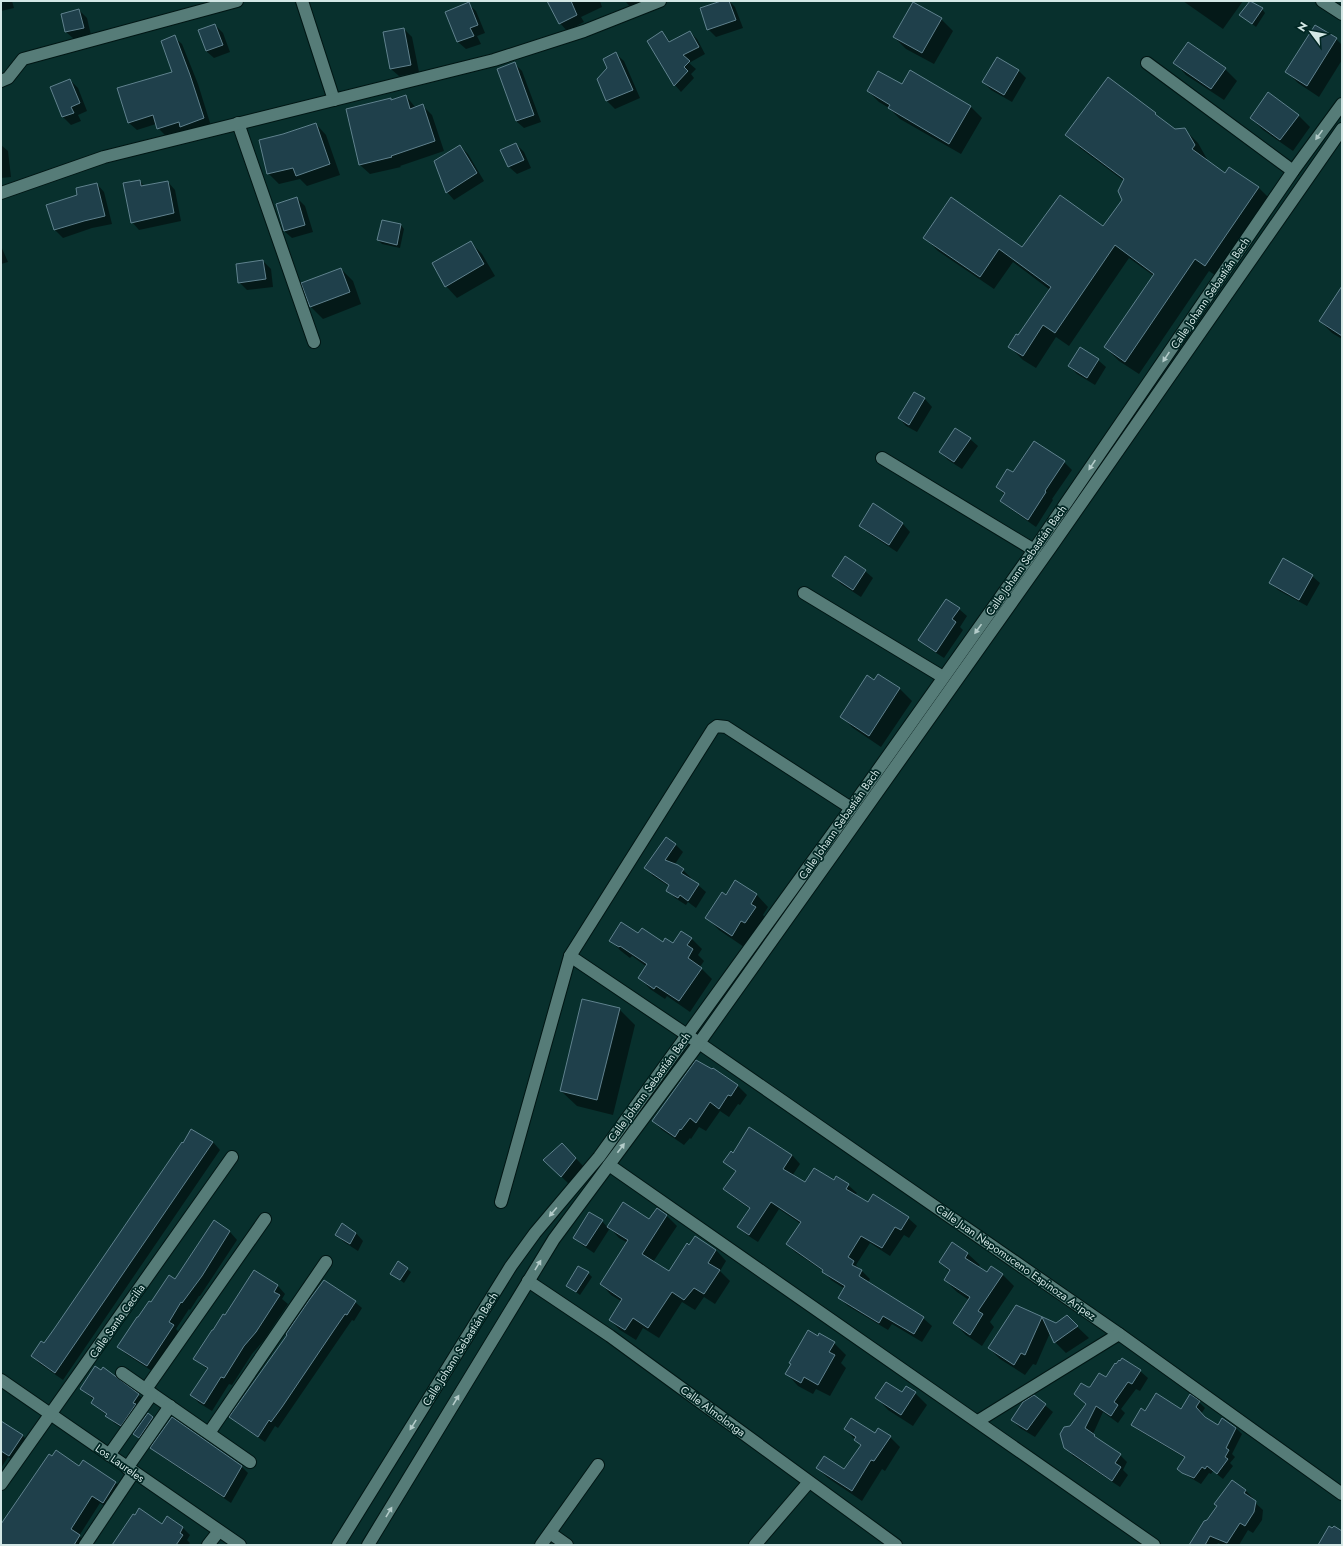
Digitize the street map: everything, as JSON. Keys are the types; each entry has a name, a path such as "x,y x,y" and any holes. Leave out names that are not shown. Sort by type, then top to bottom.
{"street":[{"path":"1,81 8,78 22,59 237,1"},
{"path":"302,1 334,100"},
{"path":"1,193 104,157 494,60 584,31 660,1"},
{"path":"1322,1 1342,14"},
{"path":"1147,63 1293,171"},
{"name":"Calle Johann Sebastián Bach","path":"338,1545 511,1266 535,1233 599,1157 851,808 1034,550 1293,171 1342,104"},
{"path":"238,123 314,342"},
{"name":"Calle Johann Sebastián Bach","path":"368,1545 554,1239 699,1043 1051,548 1342,129"},
{"path":"882,458 1034,550"},
{"path":"804,593 943,677"},
{"path":"501,1202 570,956 708,735 717,726 726,727 851,808"},
{"name":"Calle Juan Nepomuceno Espinoza Aripez","path":"570,956 699,1043 1120,1334 1342,1494"},
{"name":"Calle Santa Cecilia","path":"1,1484 232,1157"},
{"path":"609,1165 1154,1545"},
{"path":"109,1455 149,1392 265,1219"},
{"path":"209,1433 326,1262"},
{"name":"Calle Almolonga","path":"528,1280 610,1336 896,1545"},
{"path":"978,1421 1120,1334"},
{"path":"122,1373 250,1462"},
{"name":"Los Laureles","path":"1,1380 240,1545"},
{"path":"85,1545 170,1406"},
{"path":"541,1545 598,1465"},
{"path":"755,1545 809,1482"},
{"path":"208,1545 219,1531"},
{"path":"550,1533 567,1545"}],"building":[{"path":"547,1 571,1 577,15 559,24"},
{"path":"721,1 729,1 736,20 707,30 700,8"},
{"path":"1250,1 1263,8 1252,24 1239,15"},
{"path":"469,2 478,25 470,28 474,36 457,42 445,12"},
{"path":"913,2 942,18 922,53 893,37"},
{"path":"79,9 84,28 65,32 61,14"},
{"path":"215,24 223,45 206,51 198,30"},
{"path":"1315,25 1337,38 1307,86 1285,72"},
{"path":"404,28 411,65 390,69 383,32"},
{"path":"662,31 669,42 690,31 699,47 683,55 690,61 684,67 688,71 674,86 647,41"},
{"path":"175,35 204,118 180,127 179,122 157,129 153,115 128,123 117,88 172,72 161,41"},
{"path":"1188,42 1226,68 1211,89 1173,63"},
{"path":"616,52 633,90 606,101 597,79 607,68 603,59"},
{"path":"997,57 1019,70 1004,95 982,82"},
{"path":"515,62 534,115 516,121 497,69"},
{"path":"910,70 971,106 949,144 888,108 890,105 867,91 878,71 902,84"},
{"path":"1108,77 1175,129 1185,128 1195,145 1192,149 1225,173 1229,167 1259,187 1205,266 1195,259 1125,362 1104,347 1154,274 1115,245 1055,333 1043,325 1023,356 1008,347 1051,287 999,249 980,277 923,238 951,197 1022,247 1060,195 1103,226 1122,200 1118,191 1124,179 1065,135"},
{"path":"70,79 80,103 71,107 74,113 62,117 50,87"},
{"path":"1268,92 1299,115 1280,140 1250,118"},
{"path":"406,95 410,109 423,104 435,141 391,156 392,157 359,165 346,109 391,98 391,100"},
{"path":"316,123 330,164 296,176 293,168 267,174 259,140"},
{"path":"516,143 524,160 508,167 500,150"},
{"path":"460,145 477,173 446,193 434,161"},
{"path":"140,180 141,186 168,181 174,213 131,223 123,183"},
{"path":"97,183 105,216 54,230 46,205 77,195 76,188"},
{"path":"297,197 305,225 284,231 276,204"},
{"path":"382,220 401,224 397,245 377,240"},
{"path":"471,241 484,264 445,287 432,263"},
{"path":"263,260 266,279 238,283 236,264"},
{"path":"341,268 350,292 310,307 301,283"},
{"path":"1342,286 1342,336 1319,321"},
{"path":"1080,347 1099,359 1087,378 1068,366"},
{"path":"914,392 925,398 909,425 898,418"},
{"path":"955,428 971,438 954,462 939,452"},
{"path":"1034,441 1065,461 1028,520 1000,501 1005,493 996,487 1007,469 1013,472"},
{"path":"873,503 903,523 889,545 859,526"},
{"path":"845,556 866,570 853,590 832,576"},
{"path":"1283,558 1313,575 1299,600 1269,583"},
{"path":"946,599 960,608 952,619 956,622 936,652 918,640"},
{"path":"878,674 900,688 869,736 840,717 867,675 874,680"},
{"path":"666,837 676,844 665,860 684,869 681,873 699,884 688,901 680,895 678,898 666,891 669,885 644,868"},
{"path":"735,880 757,894 751,904 756,907 745,923 741,921 732,936 705,918 722,892 726,895"},
{"path":"621,922 638,933 642,928 663,942 665,938 673,943 681,931 692,938 687,945 693,949 688,958 702,968 679,1001 656,986 654,989 638,978 647,964 620,946 619,947 609,941"},
{"path":"582,999 620,1008 597,1100 560,1091"},
{"path":"696,1060 712,1069 713,1068 738,1085 731,1096 728,1095 719,1109 710,1102 696,1123 690,1118 675,1137 652,1121"},
{"path":"749,1127 792,1155 783,1169 805,1182 814,1168 834,1180 836,1176 849,1184 846,1189 868,1202 873,1194 909,1217 901,1230 895,1227 882,1248 861,1236 848,1257 854,1261 852,1265 862,1270 859,1276 924,1317 914,1334 883,1316 879,1323 838,1298 845,1286 822,1272 823,1270 786,1244 801,1222 771,1202 749,1235 737,1227 750,1208 723,1189 736,1171 723,1162 731,1151 733,1153"},
{"path":"191,1129 213,1142 55,1373 31,1356 41,1341 44,1343 54,1329 182,1142 183,1143"},
{"path":"562,1143 576,1158 561,1177 543,1160"},
{"path":"623,1202 649,1219 657,1208 667,1215 642,1254 669,1271 687,1243 689,1245 695,1236 716,1250 708,1263 720,1270 704,1294 694,1288 684,1300 672,1292 648,1328 633,1318 625,1330 609,1320 622,1299 600,1284 628,1240 607,1227"},
{"path":"589,1212 603,1220 586,1246 573,1238"},
{"path":"214,1220 230,1231 202,1276 182,1303 181,1302 169,1322 174,1325 147,1366 117,1347 137,1317 149,1301 151,1302 169,1275 175,1279"},
{"path":"342,1223 356,1233 350,1244 335,1235"},
{"path":"952,1242 968,1253 965,1258 987,1272 991,1266 1003,1274 978,1311 983,1314 970,1335 953,1323 970,1297 944,1280 950,1270 939,1262"},
{"path":"398,1261 408,1268 400,1280 390,1274"},
{"path":"578,1266 589,1272 576,1292 566,1286"},
{"path":"254,1270 278,1285 274,1292 280,1295 256,1332 244,1346 224,1378 221,1377 204,1404 190,1395 208,1368 193,1359 223,1314 225,1315"},
{"path":"324,1280 356,1301 347,1315 345,1314 282,1407 271,1422 269,1420 258,1437 229,1417"},
{"path":"1016,1305 1056,1323 1067,1315 1078,1326 1054,1343 1042,1317 1025,1355 1021,1353 1014,1365 988,1348"},
{"path":"808,1330 818,1336 819,1333 835,1342 829,1352 835,1355 818,1385 804,1377 801,1383 785,1374 791,1364 789,1363"},
{"path":"1122,1358 1141,1370 1132,1384 1128,1382 1114,1402 1118,1405 1111,1416 1096,1406 1085,1428 1095,1435 1094,1436 1121,1454 1115,1463 1121,1467 1112,1481 1064,1448 1060,1434 1064,1427 1070,1426 1086,1404 1074,1394 1081,1383 1090,1387 1099,1373 1106,1377 1115,1363 1116,1364"},
{"path":"95,1366 101,1370 103,1367 139,1394 133,1403 136,1404 121,1426 105,1416 107,1414 91,1403 94,1398 80,1389"},
{"path":"886,1382 902,1392 906,1386 916,1392 901,1415 875,1398"},
{"path":"1156,1393 1181,1409 1190,1394 1200,1401 1196,1407 1205,1417 1218,1425 1222,1418 1236,1428 1226,1448 1229,1450 1225,1457 1228,1459 1217,1474 1207,1466 1205,1469 1202,1467 1194,1478 1182,1473 1177,1469 1185,1457 1131,1425 1141,1408 1145,1411"},
{"path":"1034,1395 1046,1404 1027,1430 1011,1420 1023,1402"},
{"path":"148,1413 153,1417 139,1438 133,1434"},
{"path":"172,1417 242,1466 224,1497 150,1448"},
{"path":"851,1418 875,1433 878,1428 891,1436 874,1461 871,1460 852,1491 816,1468 824,1456 844,1469 861,1445 854,1440 856,1437 844,1429"},
{"path":"1,1421 23,1435 9,1456 1,1451"},
{"path":"56,1450 79,1466 83,1460 116,1482 103,1503 92,1496 71,1529 80,1535 74,1545 1,1545 1,1524 49,1454 52,1456"},
{"path":"1232,1480 1246,1490 1244,1493 1256,1501 1254,1512 1245,1526 1240,1523 1227,1543 1210,1536 1205,1545 1189,1545 1204,1521 1207,1520 1217,1506 1214,1504"},
{"path":"139,1508 162,1524 167,1516 183,1527 180,1533 183,1535 176,1545 112,1545 133,1514 135,1515"},
{"path":"1329,1526 1332,1528 1334,1526 1342,1531 1342,1545 1318,1545"}]}
